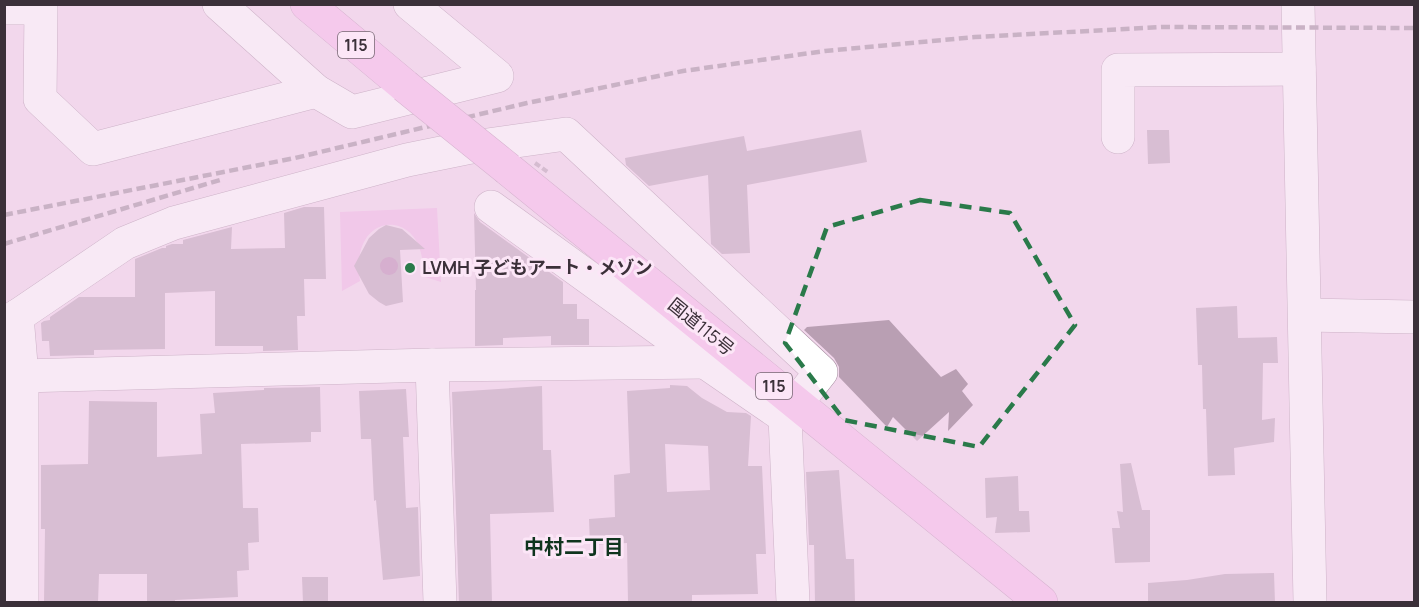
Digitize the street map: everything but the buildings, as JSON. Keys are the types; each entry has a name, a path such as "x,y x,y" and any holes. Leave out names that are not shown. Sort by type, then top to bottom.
{"highway":[{"name":"国道115号","path":"307,4 1041,603"}],"street":[{"path":"219,4 316,91 352,112 497,76 410,4"},
{"path":"1298,4 1310,603"},
{"path":"4,8 41,8 40,99 93,149 316,91"},
{"path":"1118,137 1118,70 1299,69"},
{"path":"22,603 22,376 11,320 124,243 174,224 407,160 466,148 566,134 821,372 794,406 793,603"},
{"path":"491,207 705,362 794,406"},
{"path":"1305,315 1414,317"},
{"path":"22,376 432,365 705,362"},
{"path":"432,365 440,603"}],"highlighted area":[{"path":"920,200 1010,213 1075,325 979,447 844,420 785,343 827,227"}],"shaded area":[{"path":"437,208 441,282 422,276 421,254 414,238 403,228 389,225 376,229 366,239 360,256 360,281 342,291 340,212"}],"railway":[{"path":"4,215 295,158 527,103 683,71 825,51 975,37 1163,27 1414,28"},
{"path":"4,244 220,180"}],"place":[{"name":"LVMH 子どもアート・メゾン","path":"410,268"}],"district":[{"name":"中村二丁目","path":"574,547"}]}
